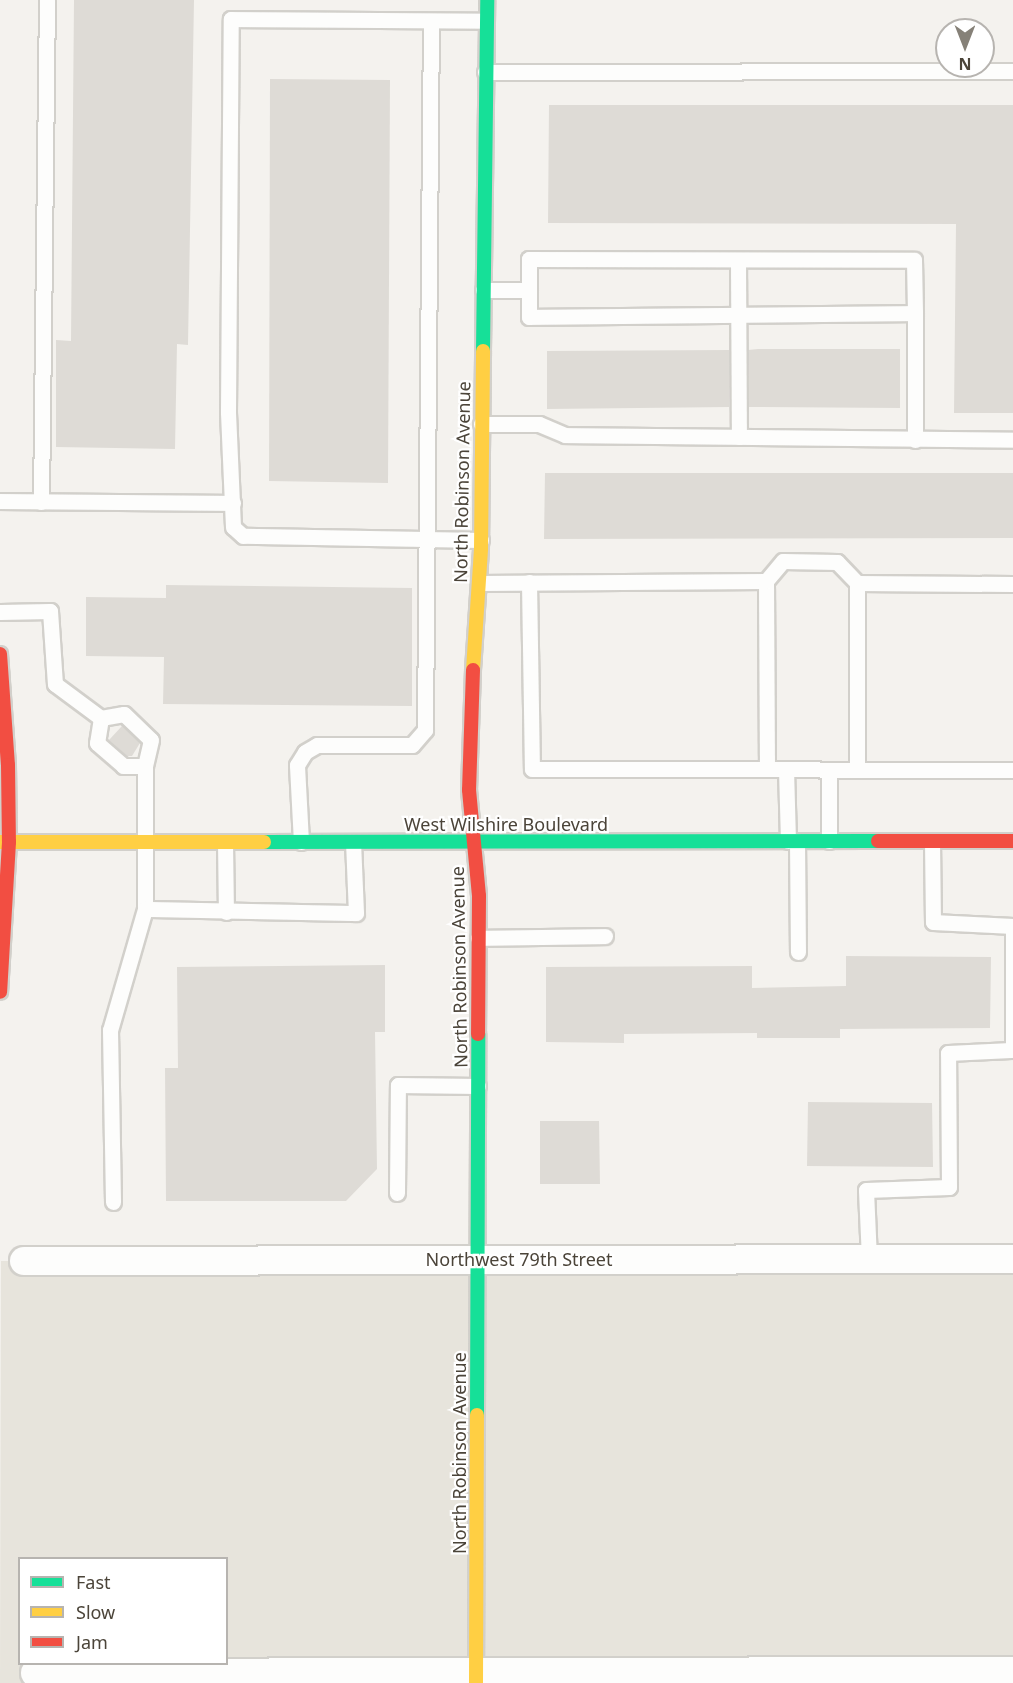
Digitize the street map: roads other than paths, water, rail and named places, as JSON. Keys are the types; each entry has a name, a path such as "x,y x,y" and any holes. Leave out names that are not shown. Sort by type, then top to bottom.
{"street":[{"name":"North Robinson Avenue","path":"476,1678 479,896 469,790 470,716 481,540 487,0"},
{"path":"0,654 4,842 0,992"},
{"name":"West Wilshire Boulevard","path":"4,842 1013,841"},
{"name":"Northwest 79th Street","path":"24,1261 1013,1258"},
{"path":"35,1673 476,1678 1013,1671"}],"lane":[{"path":"40,502 47,0"},
{"path":"481,540 243,536 233,527 228,412 231,19 486,21"},
{"path":"301,842 297,765 305,752 317,746 412,745 425,730 431,21"},
{"path":"485,72 1013,71"},
{"path":"915,313 530,317 529,259 914,260 915,313 915,440"},
{"path":"738,260 739,437"},
{"path":"483,291 530,291"},
{"path":"481,424 539,424 565,435 1013,440"},
{"path":"0,501 233,503"},
{"path":"767,769 766,581 783,561 837,562 857,583 857,770"},
{"path":"479,582 766,581"},
{"path":"529,582 532,769 1013,770"},
{"path":"857,583 1013,584"},
{"path":"0,612 50,611 55,684 101,718 124,714 151,740 145,766 145,909 111,1030 113,1202"},
{"path":"101,718 97,743 123,766 145,766"},
{"path":"786,769 793,841 798,952"},
{"path":"829,770 829,841"},
{"path":"869,1258 867,1190 949,1187 948,1053 1012,1050 1013,927 933,922 932,841"},
{"path":"225,842 226,912"},
{"path":"145,909 356,913 353,842"},
{"path":"478,938 605,936"},
{"path":"397,1193 398,1085 478,1086"}]}
